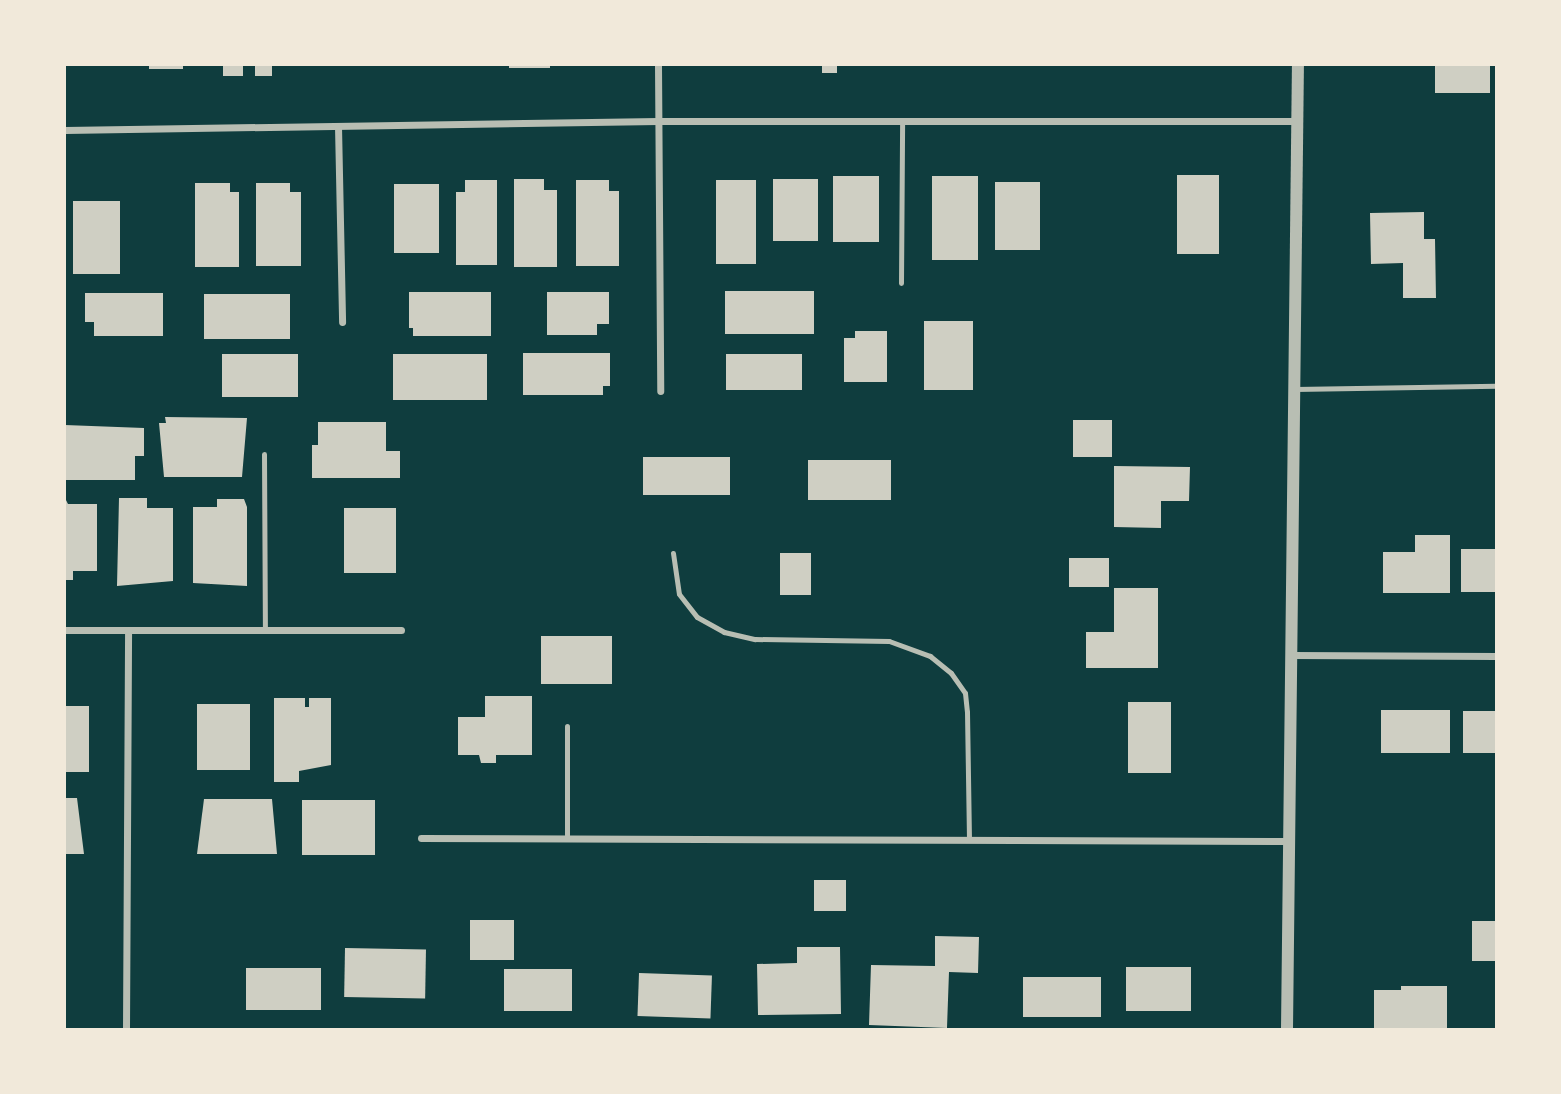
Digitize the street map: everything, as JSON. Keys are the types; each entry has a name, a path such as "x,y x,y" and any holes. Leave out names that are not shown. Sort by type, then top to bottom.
{"street":[{"path":"657,65 660,391"},
{"path":"1287,1029 1298,65"},
{"path":"65,130 658,121 1298,121"},
{"path":"338,126 342,322"},
{"path":"65,630 401,630"},
{"path":"126,1029 128,630"},
{"path":"1292,655 1496,656"},
{"path":"421,838 1289,841"}],"lane":[{"path":"901,283 902,121"},
{"path":"1295,389 1496,386"},
{"path":"264,454 265,630"},
{"path":"673,553 679,594 697,617 724,632 755,639 889,640 930,656 951,673 965,693 969,840"},
{"path":"567,726 567,839"}],"building":[{"path":"149,65 183,65 183,69 149,69"},
{"path":"223,65 243,65 243,76 223,76"},
{"path":"255,65 272,65 272,76 255,76"},
{"path":"509,65 550,65 550,68 509,68"},
{"path":"822,65 837,65 837,73 822,73"},
{"path":"1435,65 1490,65 1490,93 1435,93"},
{"path":"1177,175 1219,175 1219,254 1177,254"},
{"path":"833,176 879,176 879,242 833,242"},
{"path":"932,176 978,176 978,260 932,260"},
{"path":"514,179 544,179 544,190 557,190 557,267 514,267"},
{"path":"773,179 818,179 818,241 773,241"},
{"path":"465,180 497,180 497,265 456,265 456,192 465,192"},
{"path":"576,180 609,180 609,191 619,191 619,266 576,266"},
{"path":"716,180 756,180 756,264 716,264"},
{"path":"995,182 1040,182 1040,250 995,250"},
{"path":"195,183 230,183 230,192 239,192 239,267 195,267"},
{"path":"256,183 290,183 290,192 301,192 301,266 256,266"},
{"path":"394,184 439,184 439,253 394,253"},
{"path":"73,201 120,201 120,274 73,274"},
{"path":"1424,212 1424,239 1435,239 1436,298 1403,298 1403,263 1371,264 1370,213"},
{"path":"725,291 814,291 814,334 725,334"},
{"path":"409,292 491,292 491,336 413,336 413,328 409,328"},
{"path":"547,292 609,292 609,324 597,324 597,335 547,335"},
{"path":"85,293 163,293 163,336 94,336 94,322 85,322"},
{"path":"204,294 290,294 290,339 204,339"},
{"path":"924,321 973,321 973,390 924,390"},
{"path":"855,331 887,331 887,382 844,382 844,338 855,338"},
{"path":"523,353 610,353 610,386 603,386 603,395 523,395"},
{"path":"222,354 298,354 298,397 222,397"},
{"path":"393,354 487,354 487,400 393,400"},
{"path":"726,354 802,354 802,390 726,390"},
{"path":"165,417 247,418 242,477 164,477 159,423 166,423"},
{"path":"1073,420 1112,420 1112,457 1073,457"},
{"path":"318,422 386,422 386,451 400,451 400,478 312,478 312,445 318,445"},
{"path":"65,425 144,428 144,456 135,456 135,480 65,480"},
{"path":"643,457 730,457 730,495 643,495"},
{"path":"808,460 891,460 891,500 808,500"},
{"path":"1114,466 1190,467 1189,501 1161,501 1161,528 1114,527"},
{"path":"65,498 68,504 97,504 97,571 73,571 73,580 65,580"},
{"path":"119,498 147,498 147,508 173,508 173,581 117,586"},
{"path":"217,499 244,499 247,507 247,586 193,583 193,507 217,507"},
{"path":"344,508 396,508 396,573 344,573"},
{"path":"1415,535 1450,535 1450,593 1383,593 1383,552 1415,552"},
{"path":"1461,549 1496,549 1496,592 1461,592"},
{"path":"780,553 811,553 811,595 780,595"},
{"path":"1069,558 1109,558 1109,587 1069,587"},
{"path":"1114,588 1158,588 1158,668 1086,668 1086,632 1114,632"},
{"path":"541,636 612,636 612,684 541,684"},
{"path":"485,696 532,696 532,755 496,755 496,763 481,763 479,755 458,755 458,717 485,717"},
{"path":"274,698 305,698 305,707 309,707 309,698 331,698 331,765 299,771 299,782 274,782"},
{"path":"1128,702 1171,702 1171,773 1128,773"},
{"path":"197,704 250,704 250,770 197,770"},
{"path":"65,706 89,706 89,772 65,772"},
{"path":"1381,710 1450,710 1450,753 1381,753"},
{"path":"1463,711 1496,711 1496,753 1463,753"},
{"path":"65,798 77,798 84,854 65,854"},
{"path":"204,799 272,799 277,854 197,854"},
{"path":"302,800 375,800 375,855 302,855"},
{"path":"814,880 846,880 846,911 814,911"},
{"path":"470,920 514,920 514,960 470,960"},
{"path":"1472,921 1496,921 1496,961 1472,961"},
{"path":"935,936 979,937 978,973 949,972 947,1028 869,1025 871,965 935,966"},
{"path":"797,947 840,947 841,1014 758,1015 757,964 797,963"},
{"path":"345,948 426,949 425,998 344,997"},
{"path":"1126,967 1191,967 1191,1011 1126,1011"},
{"path":"246,968 321,968 321,1010 246,1010"},
{"path":"504,969 572,969 572,1011 504,1011"},
{"path":"639,973 712,976 710,1019 637,1016"},
{"path":"1023,977 1101,977 1101,1017 1023,1017"},
{"path":"1401,986 1447,986 1447,1029 1374,1029 1374,990 1401,990"}]}
